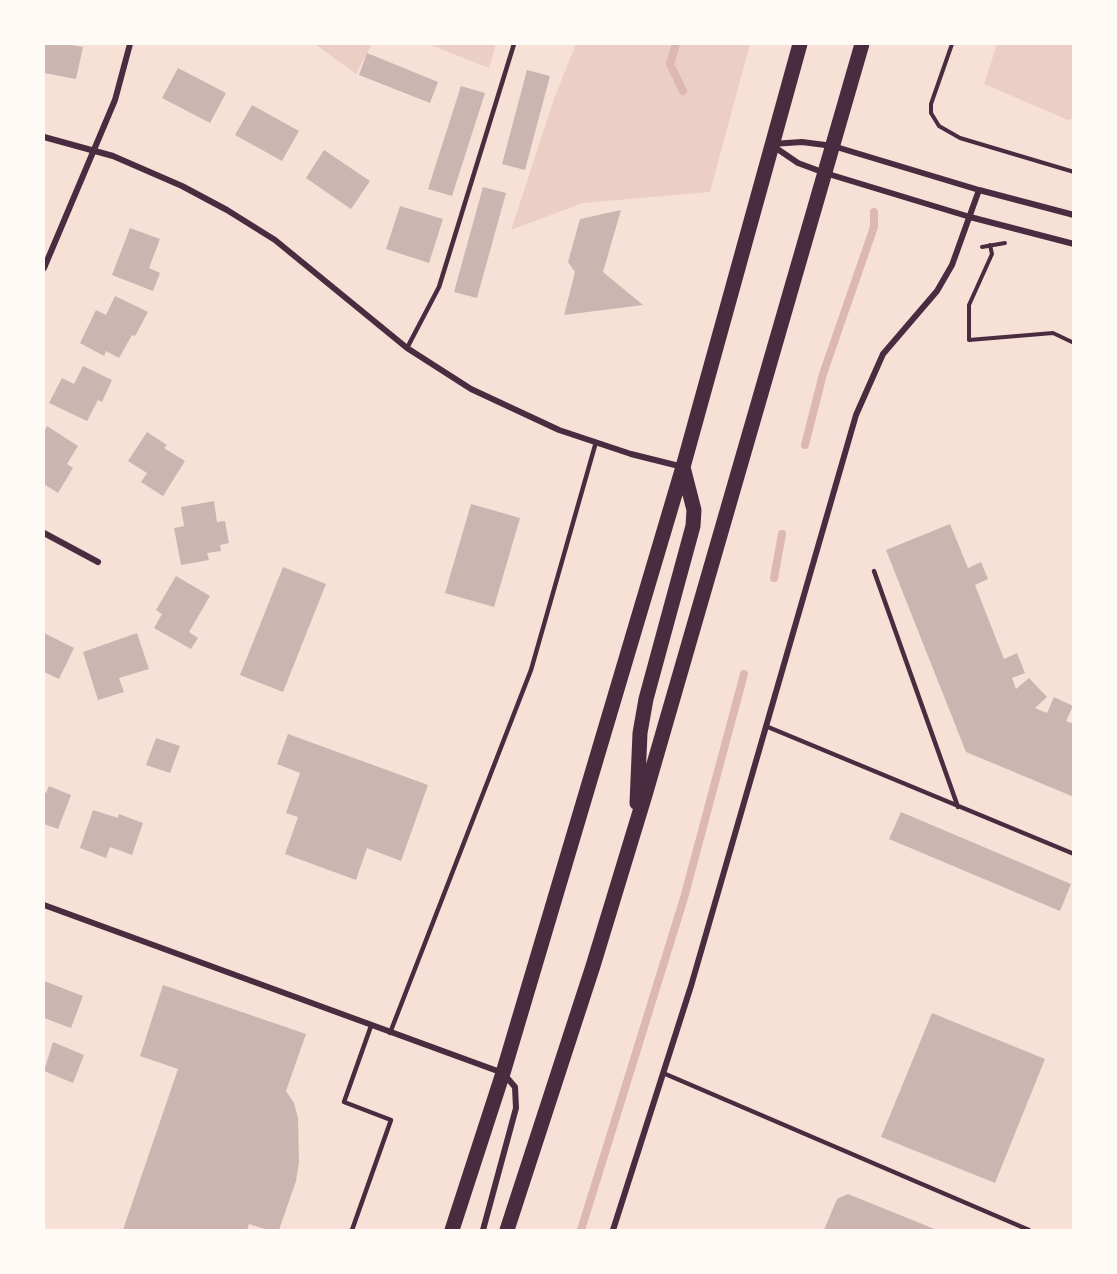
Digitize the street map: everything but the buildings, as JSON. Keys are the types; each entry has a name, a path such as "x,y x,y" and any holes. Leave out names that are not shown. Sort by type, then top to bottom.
{"main road":[{"path":"452,1230 503,1073 683,467 800,44"},
{"path":"507,1230 593,966 636,824 862,44"},
{"path":"636,824 640,733 646,699 693,526 694,510 683,467"}],"street":[{"path":"44,268 115,100 130,44"},
{"path":"44,137 93,150 182,186 266,234 319,274 407,348 471,389 514,410 596,442 683,467"},
{"path":"771,144 802,142 833,146 979,190 1074,215"},
{"path":"771,144 798,163 825,173 970,217 1074,243"},
{"path":"613,1230 663,1074 768,727 856,415 883,354 937,291 952,265 979,190"},
{"path":"44,534 98,562"},
{"path":"44,905 503,1073 515,1087 516,1108 483,1230"}],"lane":[{"path":"407,348 439,287 514,44"},
{"path":"390,1033 531,670 596,442"},
{"path":"874,571 958,807"},
{"path":"768,727 1074,855"},
{"path":"352,1230 391,1120 344,1102 371,1026"},
{"path":"663,1074 1016,1228 1029,1230"}],"path":[{"path":"952,44 932,104 931,113 939,126 960,138 1074,172"},
{"path":"990,245 992,254 969,305 969,340 1053,333 1074,343"}],"shaded area":[{"path":"315,44 372,44 356,74"},
{"path":"428,44 496,44 489,68"},
{"path":"576,44 750,44 710,192 583,203 511,230 555,96"},
{"path":"997,44 1073,44 1073,119 1068,120 984,84"}],"waterway":[{"path":"676,44 670,64 683,91"},
{"path":"805,445 823,374 874,227 874,212"},
{"path":"774,578 782,534"},
{"path":"581,1230 684,898 744,674"}]}
